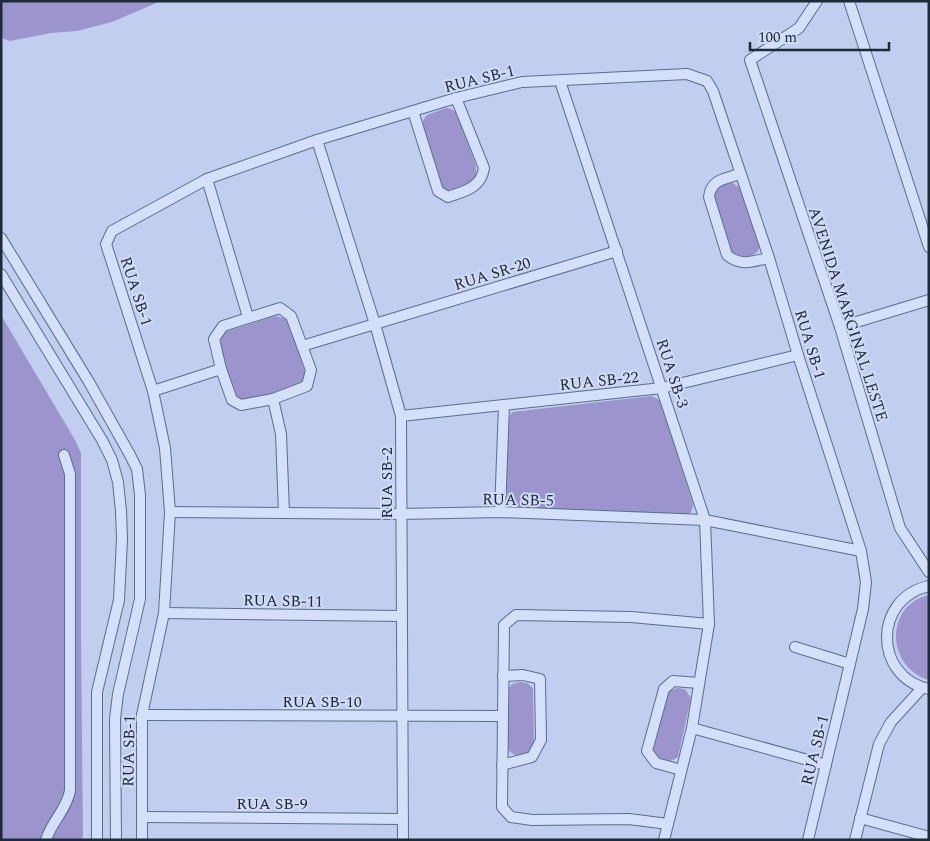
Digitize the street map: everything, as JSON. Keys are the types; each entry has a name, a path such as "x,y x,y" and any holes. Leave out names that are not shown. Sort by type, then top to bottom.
{"street":[{"name":"AVENIDA MARGINAL LESTE","path":"817,1 799,28 750,60 840,327 900,528 929,572"},
{"path":"849,1 929,247"},
{"name":"RUA SB-1","path":"142,840 142,715 164,613 170,512 165,448 153,391 106,244 112,231 207,179 317,140 456,98 522,82 687,74 707,80 713,91 769,258 861,551 866,582 863,609 808,840"},
{"name":"RUA SB-3","path":"560,81 705,520 709,624 692,728 664,840"},
{"path":"412,111 438,191 448,197 475,186 483,174 484,168 456,98"},
{"name":"RUA SB-2","path":"317,140 375,324 401,416 403,840"},
{"path":"740,174 720,180 713,184 710,189 709,197 728,254 732,259 743,264 769,258"},
{"path":"207,179 248,317"},
{"path":"1,238 89,382 137,470 140,495 140,599 118,694 115,719 116,840"},
{"name":"RUA SR-20","path":"302,346 617,250"},
{"path":"23,273 4,277 102,440 112,460 118,482 122,520 119,600 97,692 97,840"},
{"path":"840,327 929,300"},
{"path":"280,308 291,316 302,346 311,370 307,386 273,399 241,405 232,400 221,369 214,339 223,326 280,308"},
{"name":"RUA SB-22","path":"401,416 662,388 798,355"},
{"path":"153,391 221,369"},
{"path":"273,399 281,434 284,513"},
{"path":"500,512 504,406"},
{"path":"46,840 54,822 67,804 70,791 70,474 64,455"},
{"name":"RUA SB-5","path":"170,512 400,514 500,512 705,520 861,551"},
{"path":"855,840 879,744 890,722 925,688 906,678 894,665 887,648 887,629 892,612 904,597 919,588 929,586"},
{"name":"RUA SB-11","path":"164,613 401,616"},
{"path":"668,824 629,819 532,820 511,817 502,807 504,625 516,615 632,617 709,624"},
{"path":"795,646 850,664"},
{"path":"502,765 532,757 541,740 540,679 524,676 503,676"},
{"path":"681,770 656,763 647,751 664,689 674,682 699,682"},
{"name":"RUA SB-10","path":"142,715 502,716"},
{"path":"692,728 826,765"},
{"name":"RUA SB-9","path":"142,817 403,818"},
{"path":"860,818 929,837"}],"shaded area":[{"path":"1,1 161,1 112,22 77,31 51,33 10,41 1,38"},
{"path":"446,108 456,112 476,166 476,177 471,184 449,191 442,188 422,122 427,115"},
{"path":"731,182 742,189 760,245 759,250 753,255 744,256 731,252 712,191 717,184"},
{"path":"1,315 81,453 83,837 80,840 1,840"},
{"path":"275,316 284,318 290,323 305,372 303,380 298,386 246,401 234,394 220,347 221,339 225,332"},
{"path":"652,396 661,401 693,504 690,514 687,516 510,509 506,503 508,419 512,412"},
{"path":"929,595 929,680 915,673 905,663 898,650 896,637 898,623 904,611 914,601"},
{"path":"527,683 533,688 534,745 528,754 519,756 508,749 507,691 512,684"},
{"path":"677,688 685,689 691,698 678,757 667,761 660,759 653,749 669,691"}]}
